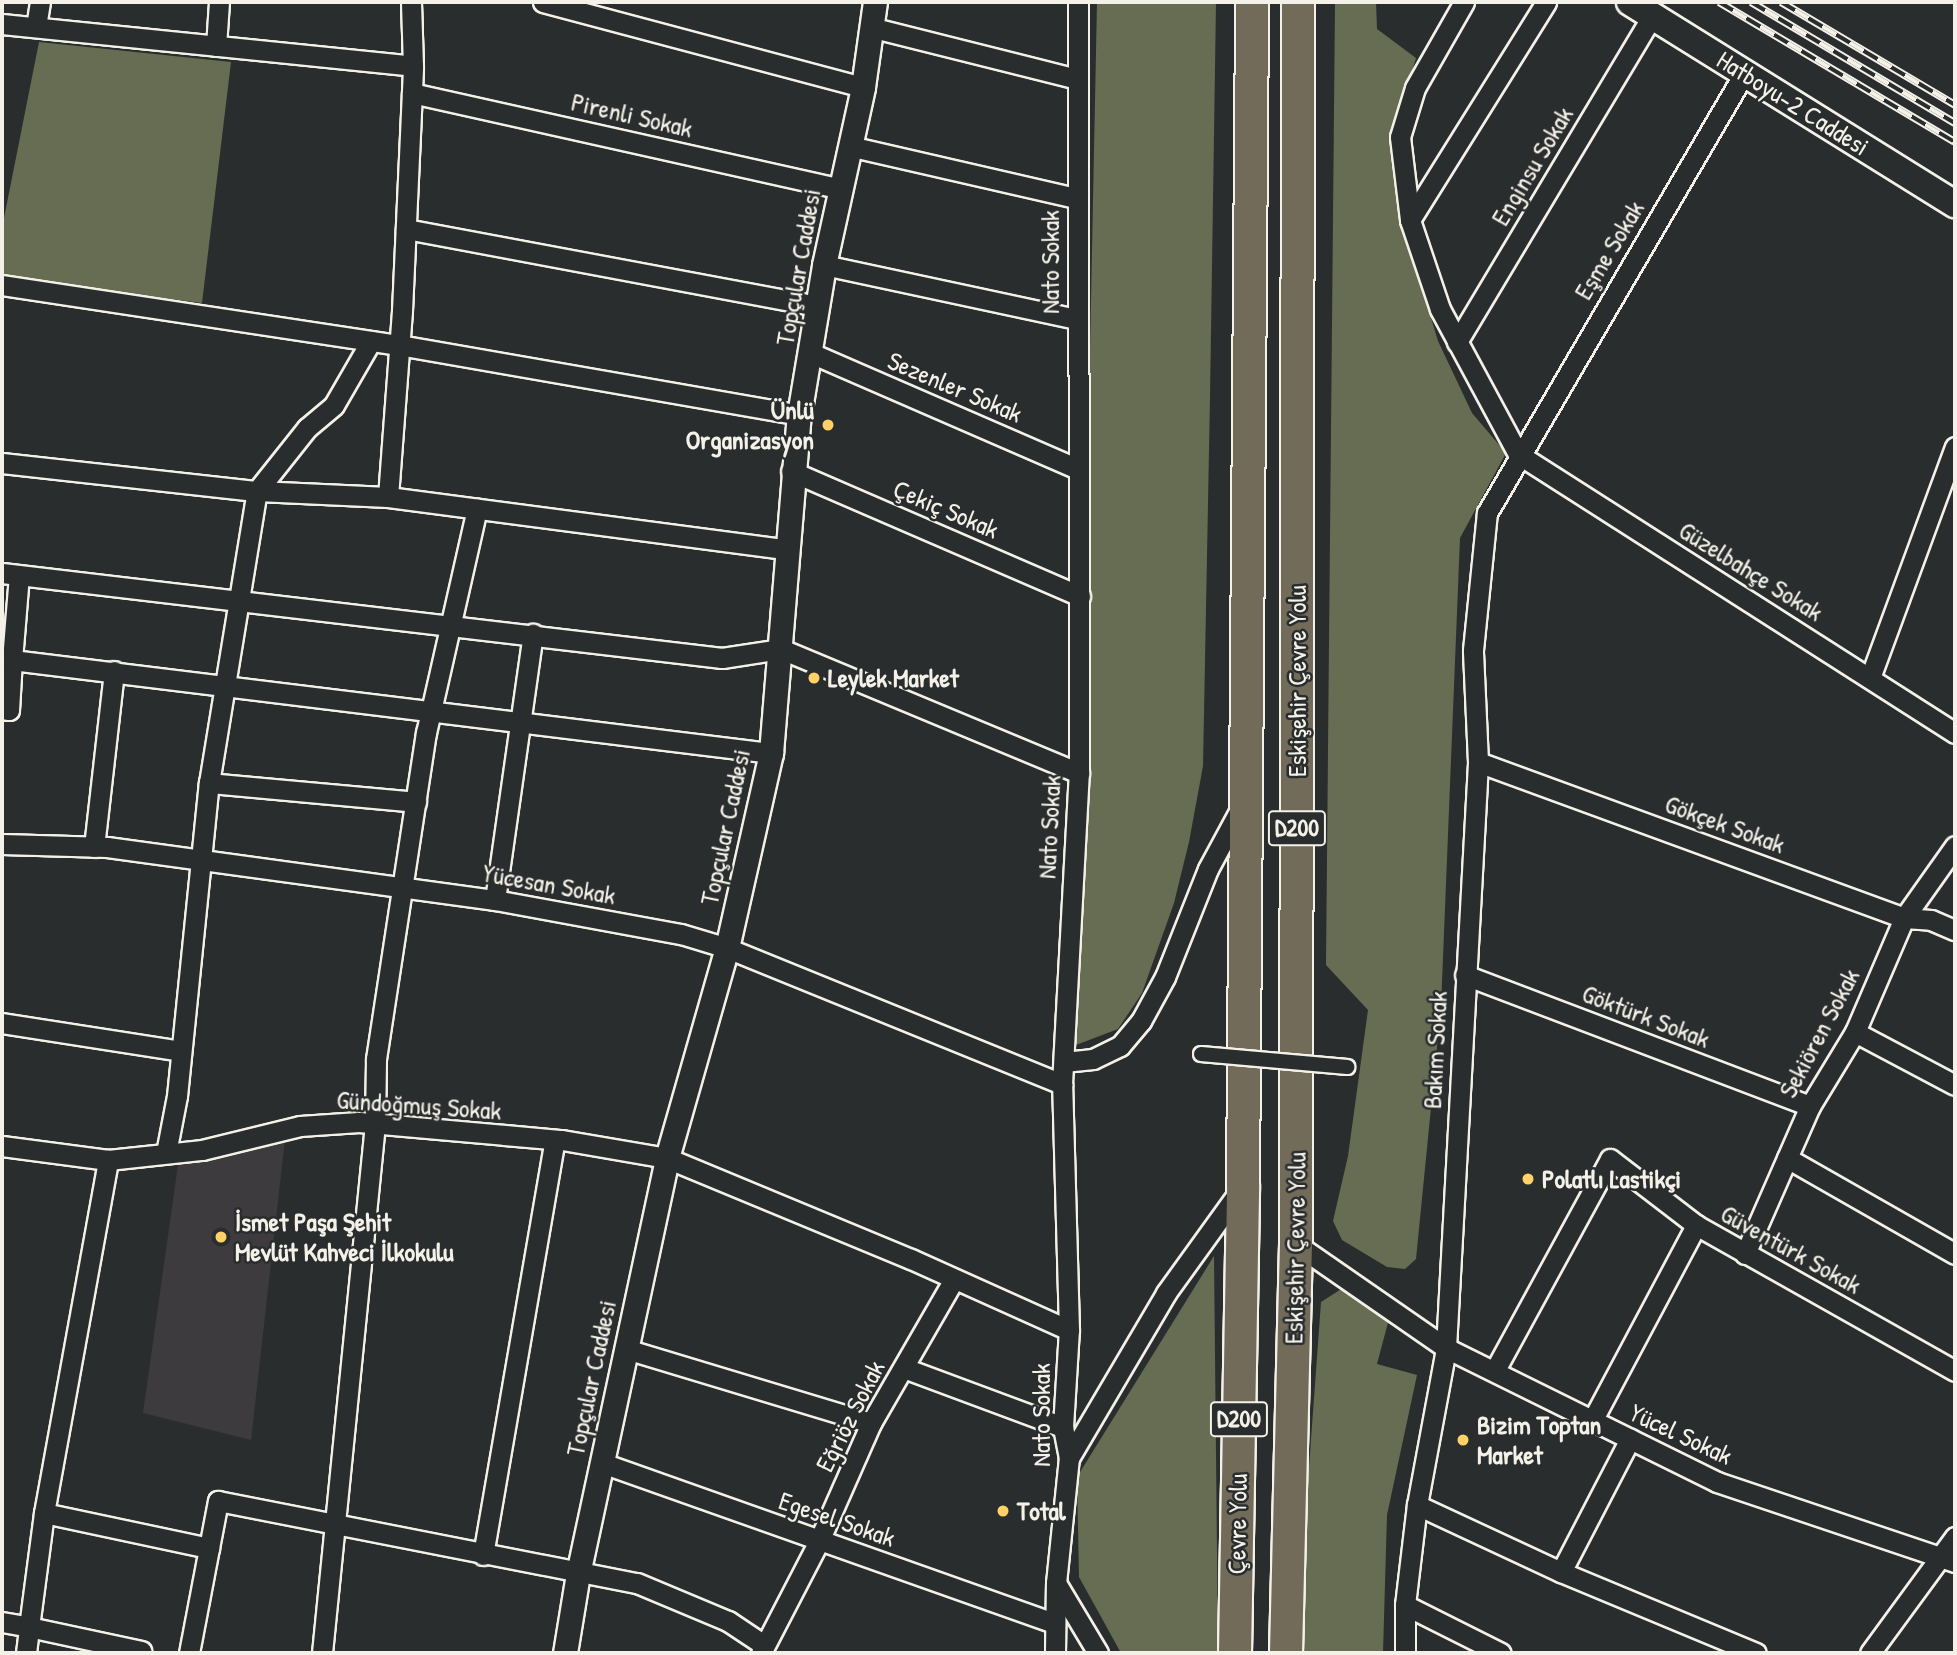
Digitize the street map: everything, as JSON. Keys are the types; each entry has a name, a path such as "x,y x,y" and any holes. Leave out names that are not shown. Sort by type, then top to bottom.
{"highway":[{"name":"Eskişehir Çevre Yolu","path":"1243,1185 1242,806 1252,2"},
{"name":"Eskişehir Çevre Yolu","path":"1286,1653 1296,1244 1298,2"},
{"name":"Çevre Yolu","path":"1235,1653 1243,1185"}],"main road":[{"name":"Hatboyu-2 Caddesi","path":"1630,2 1955,204"}],"street":[{"path":"36,27 40,2"},
{"path":"216,46 219,2"},
{"path":"387,497 406,229 413,66 411,2"},
{"path":"543,2 863,87"},
{"name":"Topçular Caddesi","path":"565,1653 578,1574 667,1158 727,948 771,753 781,649 785,550 799,415 824,265 863,87 875,2"},
{"name":"Nato Sokak","path":"1055,1653 1056,1583 1069,1458 1063,1427 1069,1330 1062,1084 1079,772 1080,596 1076,319 1078,2"},
{"path":"1464,2 1415,88 1401,137 1410,220 1440,309 1518,454"},
{"path":"1410,220 1546,2"},
{"name":"Enginsu Sokak","path":"1457,342 1652,16"},
{"path":"2,24 413,66"},
{"path":"870,27 1077,79"},
{"name":"Eşme Sokak","path":"1518,454 1745,72"},
{"name":"Pirenli Sokak","path":"412,93 840,189"},
{"path":"849,146 1076,198"},
{"path":"406,229 818,306"},
{"path":"824,265 1076,319"},
{"path":"2,285 399,345 799,415"},
{"path":"166,1153 181,1051 209,783 242,598 257,491 307,428 334,405 370,341"},
{"name":"Sezenler Sokak","path":"811,353 1078,469"},
{"path":"1870,678 1955,447"},
{"name":"Güzelbahçe Sokak","path":"1518,454 1955,733"},
{"name":"Bakım Sokak","path":"1405,1653 1405,1605 1417,1505 1446,1348 1478,762 1473,650 1478,577 1487,513 1518,454"},
{"path":"2,463 257,491 387,497 785,550"},
{"name":"Çekiç Sokak","path":"792,471 1080,596"},
{"path":"322,1653 332,1525 375,1124 376,1059 430,710 477,509"},
{"path":"2,709 9,710 12,660 11,574 242,598 722,658 781,649 1079,772"},
{"path":"495,900 523,723 533,634"},
{"path":"12,660 226,683 771,753"},
{"path":"94,847 114,671"},
{"name":"Gökçek Sokak","path":"1478,762 1904,918 1931,920 1955,930"},
{"path":"209,783 416,802"},
{"path":"1064,1062 1093,1059 1120,1046 1141,1021 1165,978 1208,869 1242,806"},
{"name":"Yücesan Sokak","path":"2,844 94,847 202,860 495,900 681,934 727,948 1062,1084"},
{"name":"Sekiören Sokak","path":"1745,1254 1810,1106 1855,1032 1904,918 1955,846"},
{"name":"Göktürk Sokak","path":"1465,975 1810,1106"},
{"path":"2,1023 181,1051"},
{"path":"1855,1032 1955,1085"},
{"path":"1201,1054 1347,1067"},
{"name":"Gündoğmuş Sokak","path":"2,1146 108,1160 202,1150 300,1126 375,1124 555,1140 667,1158 1069,1330"},
{"path":"483,1555 555,1140"},
{"path":"1787,1158 1955,1254"},
{"name":"Güventürk Sokak","path":"1495,1370 1610,1159 1696,1225 1955,1371"},
{"path":"26,1653 44,1513 108,1160"},
{"path":"1069,1458 1166,1293 1243,1185"},
{"path":"1592,1420 1696,1225"},
{"name":"Yücel Sokak","path":"1296,1244 1446,1348 1717,1482 1903,1546 1949,1558"},
{"name":"Eğriöz Sokak","path":"762,1649 820,1541 870,1423 954,1279"},
{"path":"626,1349 870,1423"},
{"path":"904,1368 1063,1427"},
{"path":"1561,1573 1630,1439"},
{"name":"Egesel Sokak","path":"602,1463 1055,1623"},
{"path":"189,1653 218,1501 668,1593 729,1621 762,1649"},
{"path":"1417,1505 1561,1573 1756,1653"},
{"path":"44,1513 209,1548"},
{"path":"1870,1653 1949,1558 1955,1536"},
{"path":"1056,1583 1098,1653"},
{"path":"1405,1605 1501,1653"},
{"path":"2,1622 144,1653"}],"shaded area":[{"name":"İsmet Paşa Şehit Mevlüt Kahveci İlkokulu","path":"285,1139 251,1440 143,1413 178,1165"}],"green space":[{"path":"1097,2 1216,2 1203,766 1174,903 1142,993 1118,1029 1076,1045"},
{"path":"1335,2 1376,2 1377,29 1416,58 1392,137 1399,213 1438,341 1472,413 1506,453 1460,538 1441,1007 1416,1259 1405,1269 1387,1267 1342,1240 1333,1221 1348,1156 1368,1010 1326,965"},
{"path":"39,42 231,62 202,303 2,278 2,228"},
{"path":"1214,1256 1218,1653 1121,1653 1079,1577 1077,1477"},
{"path":"1346,1286 1390,1315 1377,1364 1417,1375 1387,1515 1383,1653 1304,1653 1305,1522 1321,1302"}],"railway":[{"path":"1719,2 1955,142"},
{"path":"1751,2 1955,123"},
{"path":"1781,2 1955,105"}],"place":[{"name":"Ünlü Organizasyon","path":"828,425"},
{"name":"Leylek Market","path":"814,678"},
{"name":"Polatlı Lastikçi","path":"1528,1179"},
{"name":"İsmet Paşa Şehit Mevlüt Kahveci İlkokulu","path":"221,1237"},
{"name":"Bizim Toptan Market","path":"1463,1440"},
{"name":"Total","path":"1003,1511"}]}
